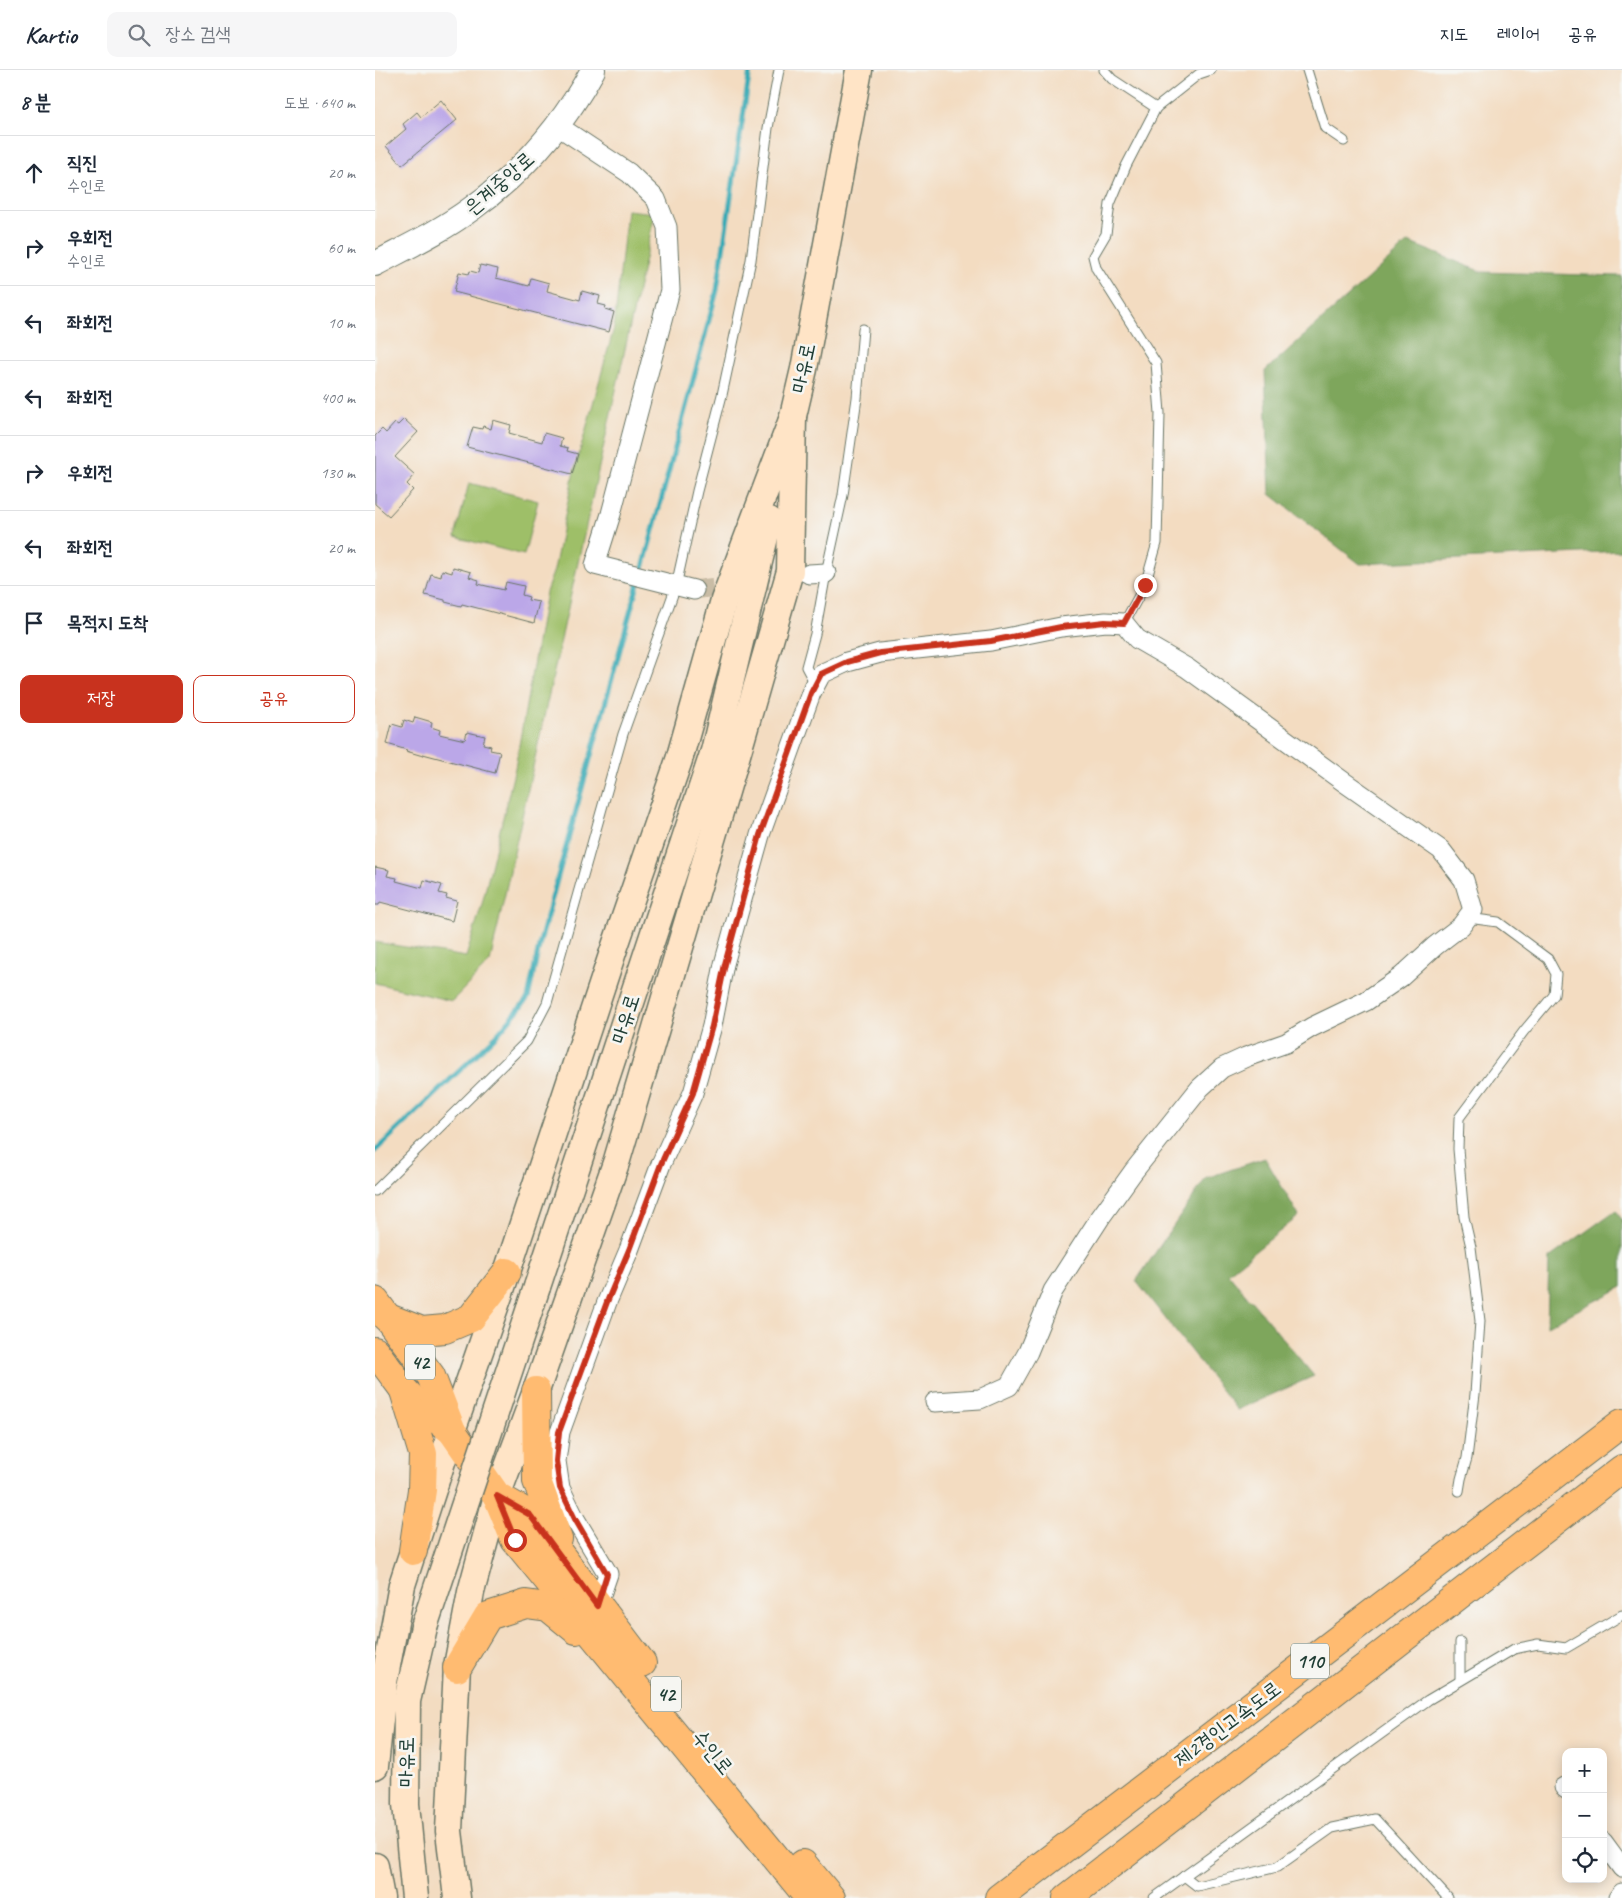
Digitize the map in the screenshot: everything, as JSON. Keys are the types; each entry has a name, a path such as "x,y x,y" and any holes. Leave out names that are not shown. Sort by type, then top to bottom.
{"main road":[{"name":"마유로","path":"415,1898 405,1804 407,1701 424,1627 714,752 804,369 859,70"},
{"path":"457,1898 449,1831 457,1668 471,1592 497,1496 617,1160 741,741 789,571 793,417"},
{"path":"375,1766 384,1682 402,1585 452,1431 679,760 724,600 793,417"},
{"path":"381,1309 422,1331 445,1329 471,1318 507,1272"},
{"name":"수인로","path":"381,1309 431,1376 452,1431 497,1496 515,1540 809,1898"},
{"name":"수인로","path":"375,1351 418,1406 452,1431"},
{"path":"404,1390 423,1454 422,1490 413,1551"},
{"path":"536,1391 537,1480 568,1566"},
{"name":"제2경인고속도로","path":"999,1898 1621,1424"},
{"name":"제2경인고속도로","path":"1067,1898 1622,1469"},
{"path":"1595,1490 1622,1476"},
{"name":"수인로","path":"497,1496 530,1515 620,1636 831,1898"},
{"path":"457,1668 488,1616 526,1604 548,1607 626,1674"},
{"path":"375,1866 381,1898"}],"street":[{"name":"은계중앙로","path":"375,264 427,236 471,209 520,168 558,126 593,70"},
{"path":"558,126 629,173 656,199 667,227 670,290 611,514 595,564 680,587"},
{"path":"597,1606 607,1574 575,1519 560,1488 556,1461 559,1432 661,1164 693,1093 712,1026 725,964 760,835 815,684 821,674 847,662 880,653 991,641 1079,625 1105,622 1124,623 1137,639 1187,668 1441,850 1464,880 1473,910 1461,926 1401,976 1366,1001 1312,1027 1286,1043 1246,1057 1222,1068 1200,1088 1133,1172 1100,1218 1053,1291 1028,1352 1009,1386 980,1399 935,1402"},
{"path":"1607,1847 1622,1868"},
{"path":"1618,1898 1622,1893"}],"lane":[{"path":"375,1191 527,1042 547,1003 623,734 653,647 680,587 697,491 722,395 751,260 768,128 779,70"},
{"path":"1104,70 1113,79 1157,108"},
{"path":"1124,623 1145,585 1157,543 1160,405 1156,363 1096,268 1093,256 1106,234 1110,204 1157,108 1199,74 1211,70"},
{"path":"1307,70 1313,82 1325,128 1344,141"},
{"path":"815,684 806,668 815,634 817,573 843,495 857,398 863,329"},
{"path":"1459,1491 1468,1449 1480,1321 1471,1247 1464,1217 1458,1148 1459,1118 1524,1031 1554,995 1556,974 1548,959 1499,922 1467,918"},
{"path":"1153,1898 1428,1700 1460,1680 1514,1649 1538,1644 1566,1648 1622,1615"},
{"path":"1460,1642 1460,1680"},
{"path":"1184,1876 1197,1886 1277,1867 1332,1828 1375,1819 1448,1898"}],"green space":[{"path":"627,210 655,213 490,962 452,1001 375,983 375,942 466,957 482,904 515,768 546,592 554,570 573,476 614,328"},
{"path":"1408,242 1482,272 1622,276 1622,551 1360,564 1270,494 1265,371"},
{"path":"469,483 538,501 524,555 455,537"},
{"path":"1265,1158 1299,1216 1228,1273 1314,1376 1237,1410 1136,1281 1206,1178"},
{"path":"1616,1210 1622,1220 1622,1287 1547,1326 1549,1258"}],"building":[{"path":"441,100 457,120 402,165 386,146 406,129 403,124 417,112 421,117"},
{"path":"480,265 498,269 496,278 529,286 531,278 549,283 547,291 580,300 582,291 600,296 598,304 606,306 605,309 614,312 609,332 454,292 459,272 469,274 470,271 478,273"},
{"path":"404,419 418,432 395,457 415,475 407,484 413,490 389,516 375,504 375,436 382,429 386,433 395,423 398,425"},
{"path":"493,420 511,425 509,433 542,442 544,433 562,438 560,446 568,448 567,451 578,454 572,474 467,447 473,427 482,429 483,426 491,429"},
{"path":"453,567 471,572 469,577 479,580 478,584 504,590 506,582 524,586 522,595 529,597 528,600 539,602 534,623 462,604 461,606 445,602 445,600 425,595 431,574 441,577 442,570 452,573"},
{"path":"415,717 432,722 431,727 440,730 439,734 465,740 467,732 485,736 483,744 491,746 490,750 500,752 495,773 423,754 423,756 387,744 392,724 402,727 404,720 413,723"},
{"path":"375,867 389,870 387,876 397,878 396,881 422,888 424,880 442,885 439,893 447,895 446,898 457,901 452,921 380,902 379,905 375,905"}],"waterway":[{"path":"642,572 717,290 750,70"},
{"path":"375,1151 497,1035 528,998 540,942 639,580"}],"tunnel":[{"path":"694,590 800,575"}],"route":[{"path":"515,1540 497,1496 530,1515 597,1606 607,1574 575,1519 560,1488 556,1461 559,1432 661,1164 693,1093 712,1026 742,898 760,835 811,693 821,674 847,662 880,653 942,648 991,641 1061,627 1105,622 1124,623 1145,585"}]}
